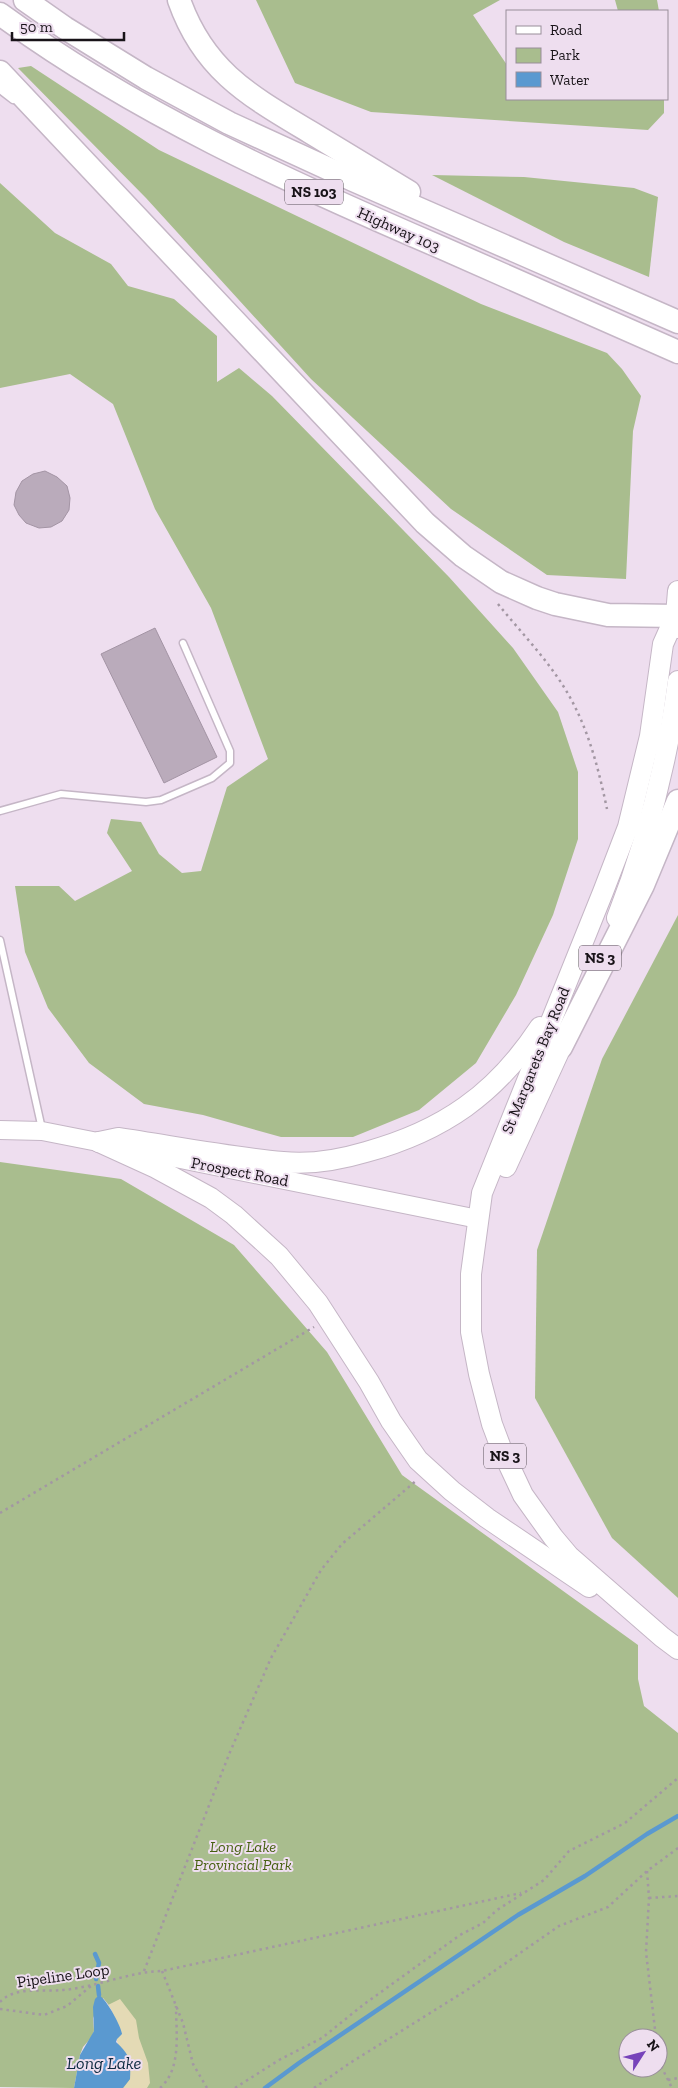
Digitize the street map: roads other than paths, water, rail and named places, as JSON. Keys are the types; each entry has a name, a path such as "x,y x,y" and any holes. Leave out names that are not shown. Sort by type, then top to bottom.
{"highway":[{"name":"Highway 103","path":"25,0 138,74 229,123 320,166 678,322"},
{"path":"179,0 186,20 201,46 220,69 240,88 263,105 431,206 516,252"},
{"name":"Highway 103","path":"0,14 42,44 119,92 238,157 678,352"},
{"path":"0,72 425,523 463,556 501,582 555,604 608,615 677,620"},
{"path":"561,1047 643,885 678,801"}],"main road":[{"name":"St Margarets Bay Road","path":"678,591 677,620 663,644 650,736 628,826 482,1192 471,1274 471,1332 479,1374 492,1424 523,1495 569,1556 678,1649"},
{"name":"St Margarets Bay Road","path":"478,1219 494,1198 613,928 632,878 650,824 667,751 678,682"},
{"path":"99,1142 118,1138 284,1162 303,1162 344,1158 402,1142 454,1116 499,1078 537,1032 567,980"},
{"name":"Prospect Road","path":"0,1130 42,1131 478,1219"},
{"path":"99,1142 165,1173 211,1198 234,1215 280,1256 318,1303 369,1382 391,1421 418,1460 452,1491 488,1518 662,1637"}],"lane":[{"path":"0,90 22,108"},
{"path":"29,113 66,143"},
{"path":"0,811 61,794 146,802 161,800 212,778 230,763 230,751 183,643"},
{"path":"0,940 42,1131"}],"water":[{"name":"Long Lake","path":"99,1995 110,2007 121,2030 122,2034 116,2042 129,2058 130,2079 123,2088 74,2088 80,2055 94,2031 93,2007 95,1999"}],"waterway":[{"path":"265,2088 518,1915 585,1876 647,1834 678,1816"},
{"path":"95,1954 99,1963 96,1979"},
{"path":"98,1986 99,1995"}],"park label":[{"name":"Long Lake Provincial Park","path":"243,1855"}]}
